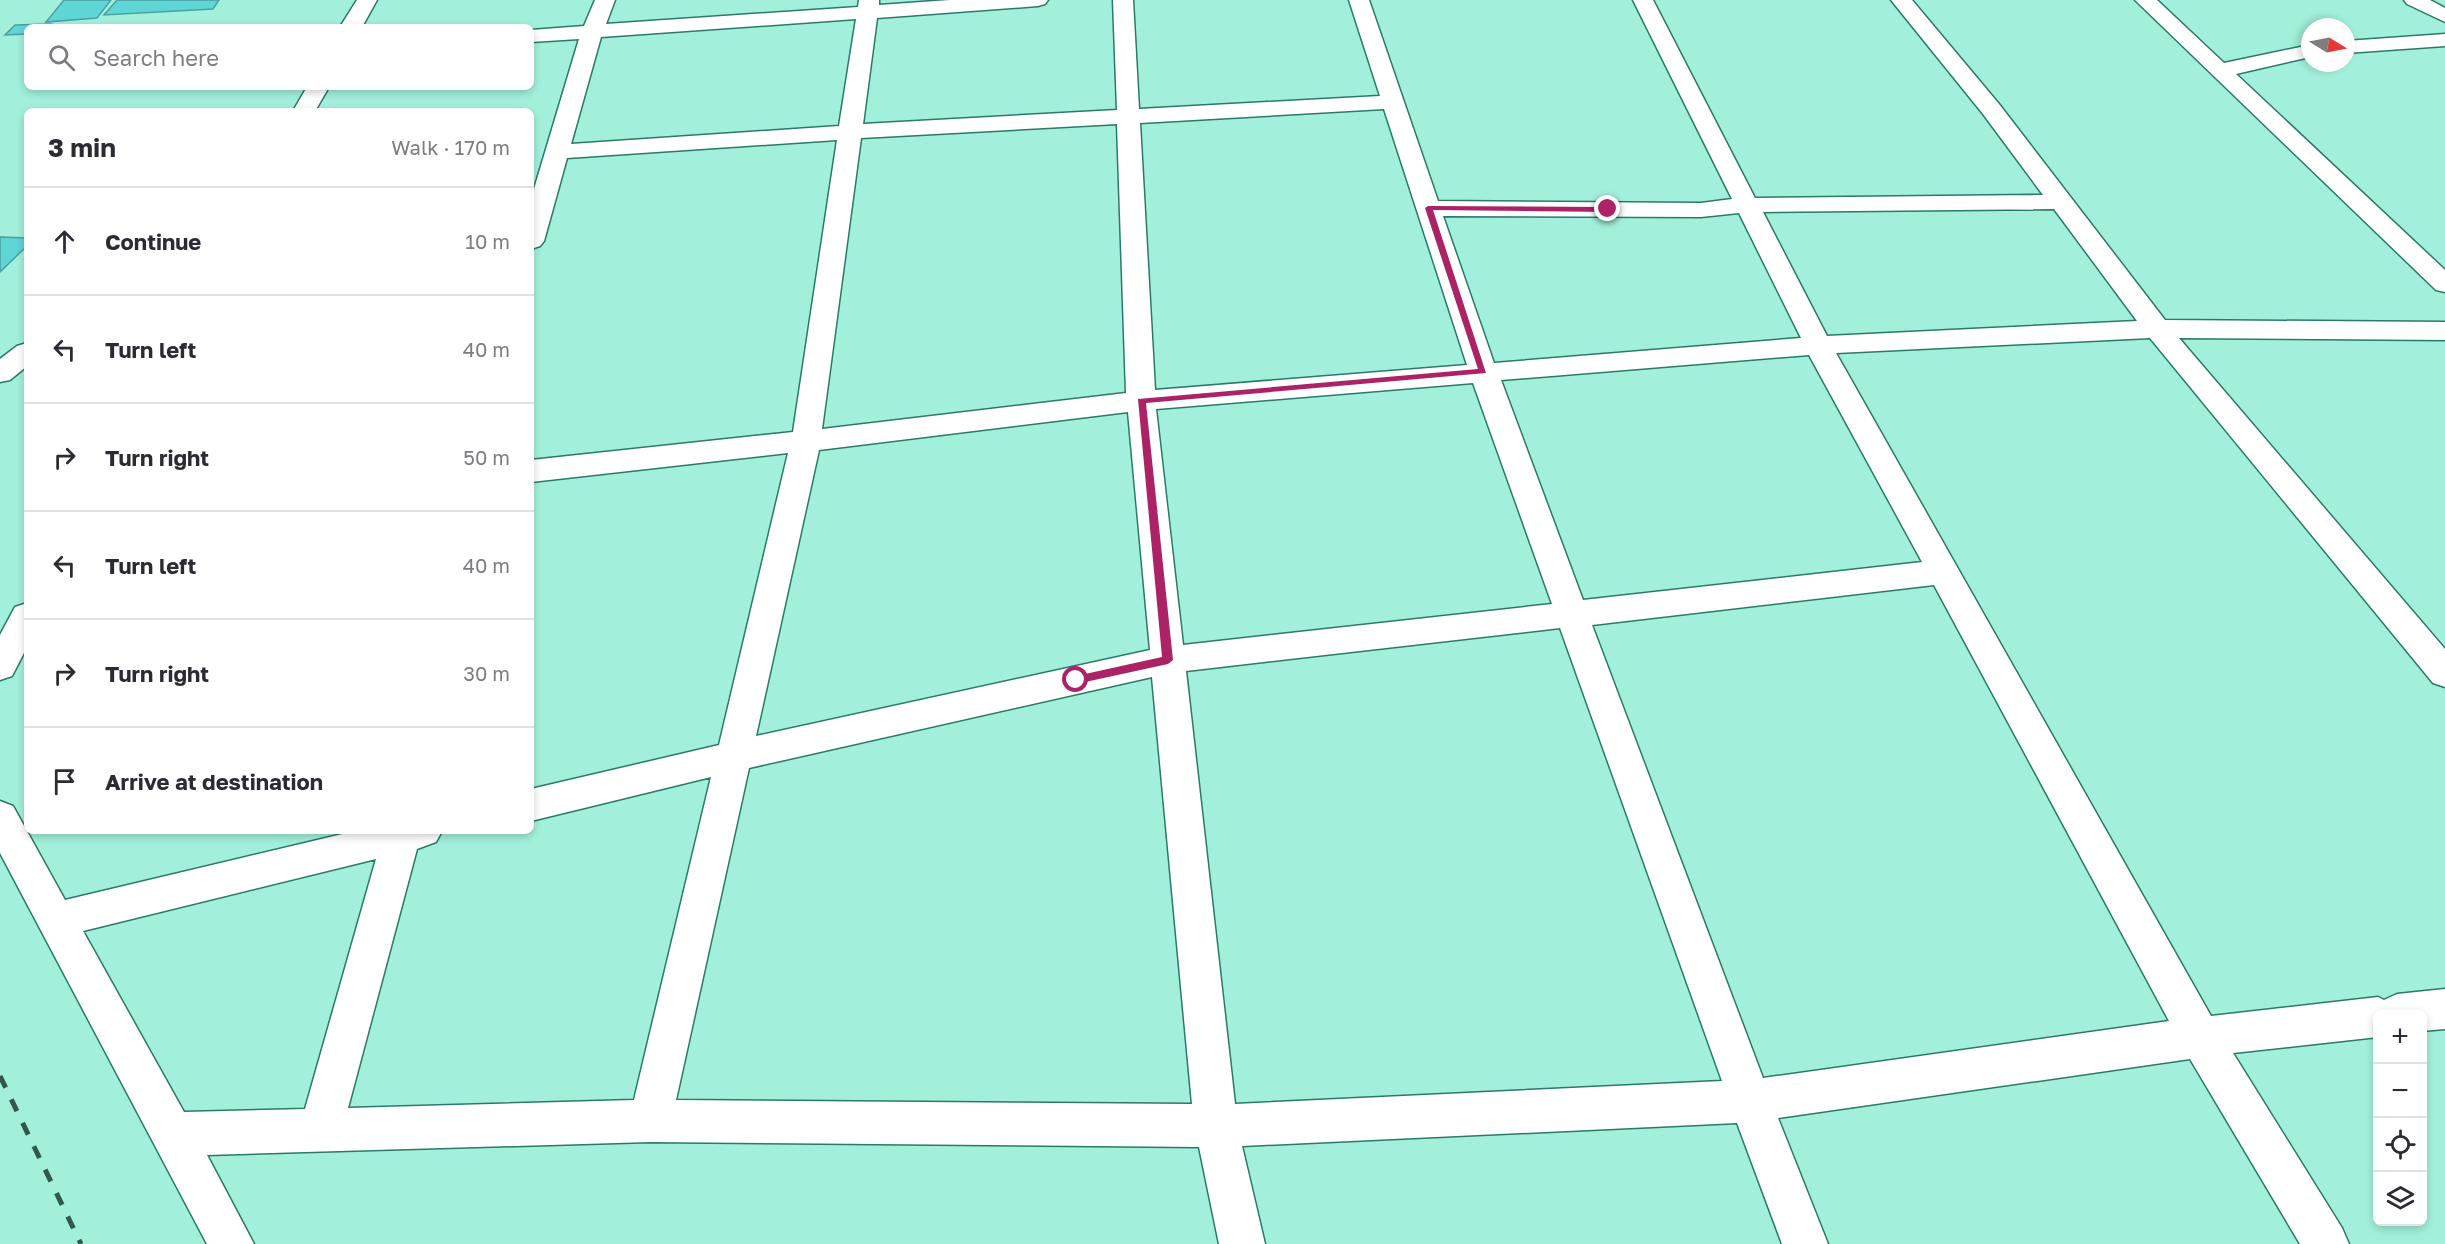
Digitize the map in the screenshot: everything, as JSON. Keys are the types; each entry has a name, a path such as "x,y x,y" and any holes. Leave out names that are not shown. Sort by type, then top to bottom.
{"main road":[{"path":"353,24 367,0"},
{"path":"534,230 592,32 605,0"},
{"path":"534,36 868,7 1038,0"},
{"path":"1123,0 1141,401 1216,1126 1242,1244"},
{"path":"1359,0 1483,371 1804,1244"},
{"path":"1643,0 1818,345 2200,1037 2326,1244"},
{"path":"1901,0 1991,110 2157,329 2445,673"},
{"path":"2145,0 2445,284"},
{"path":"2414,0 2445,16"},
{"path":"650,1121 806,441 868,7"},
{"path":"2355,46 2445,40"},
{"path":"2219,70 2258,64 2301,53"},
{"path":"306,108 316,90"},
{"path":"556,152 851,132 1393,102"},
{"path":"1428,208 1701,210 1747,205 2061,202"},
{"path":"534,471 1141,401 1818,345 2157,329 2445,331"},
{"path":"0,373 24,354"},
{"path":"534,804 734,756 1168,660 1943,572"},
{"path":"0,666 24,622"},
{"path":"0,817 231,1244"},
{"path":"56,920 406,834"},
{"path":"320,1130 410,834"},
{"path":"2427,1011 2445,1009"},
{"path":"172,1134 650,1121 1216,1126 1750,1101 2200,1037 2373,1018"}],"building":[{"path":"64,0 111,0 97,18 46,22"},
{"path":"117,0 219,0 213,9 104,15"},
{"path":"15,25 24,25 24,34 5,35"},
{"path":"0,237 24,238 24,249 0,272"}],"railway":[{"path":"0,1076 81,1244"}],"route":[{"path":"1076,680 1168,660 1141,401 1483,371 1428,208 1608,209"}]}
